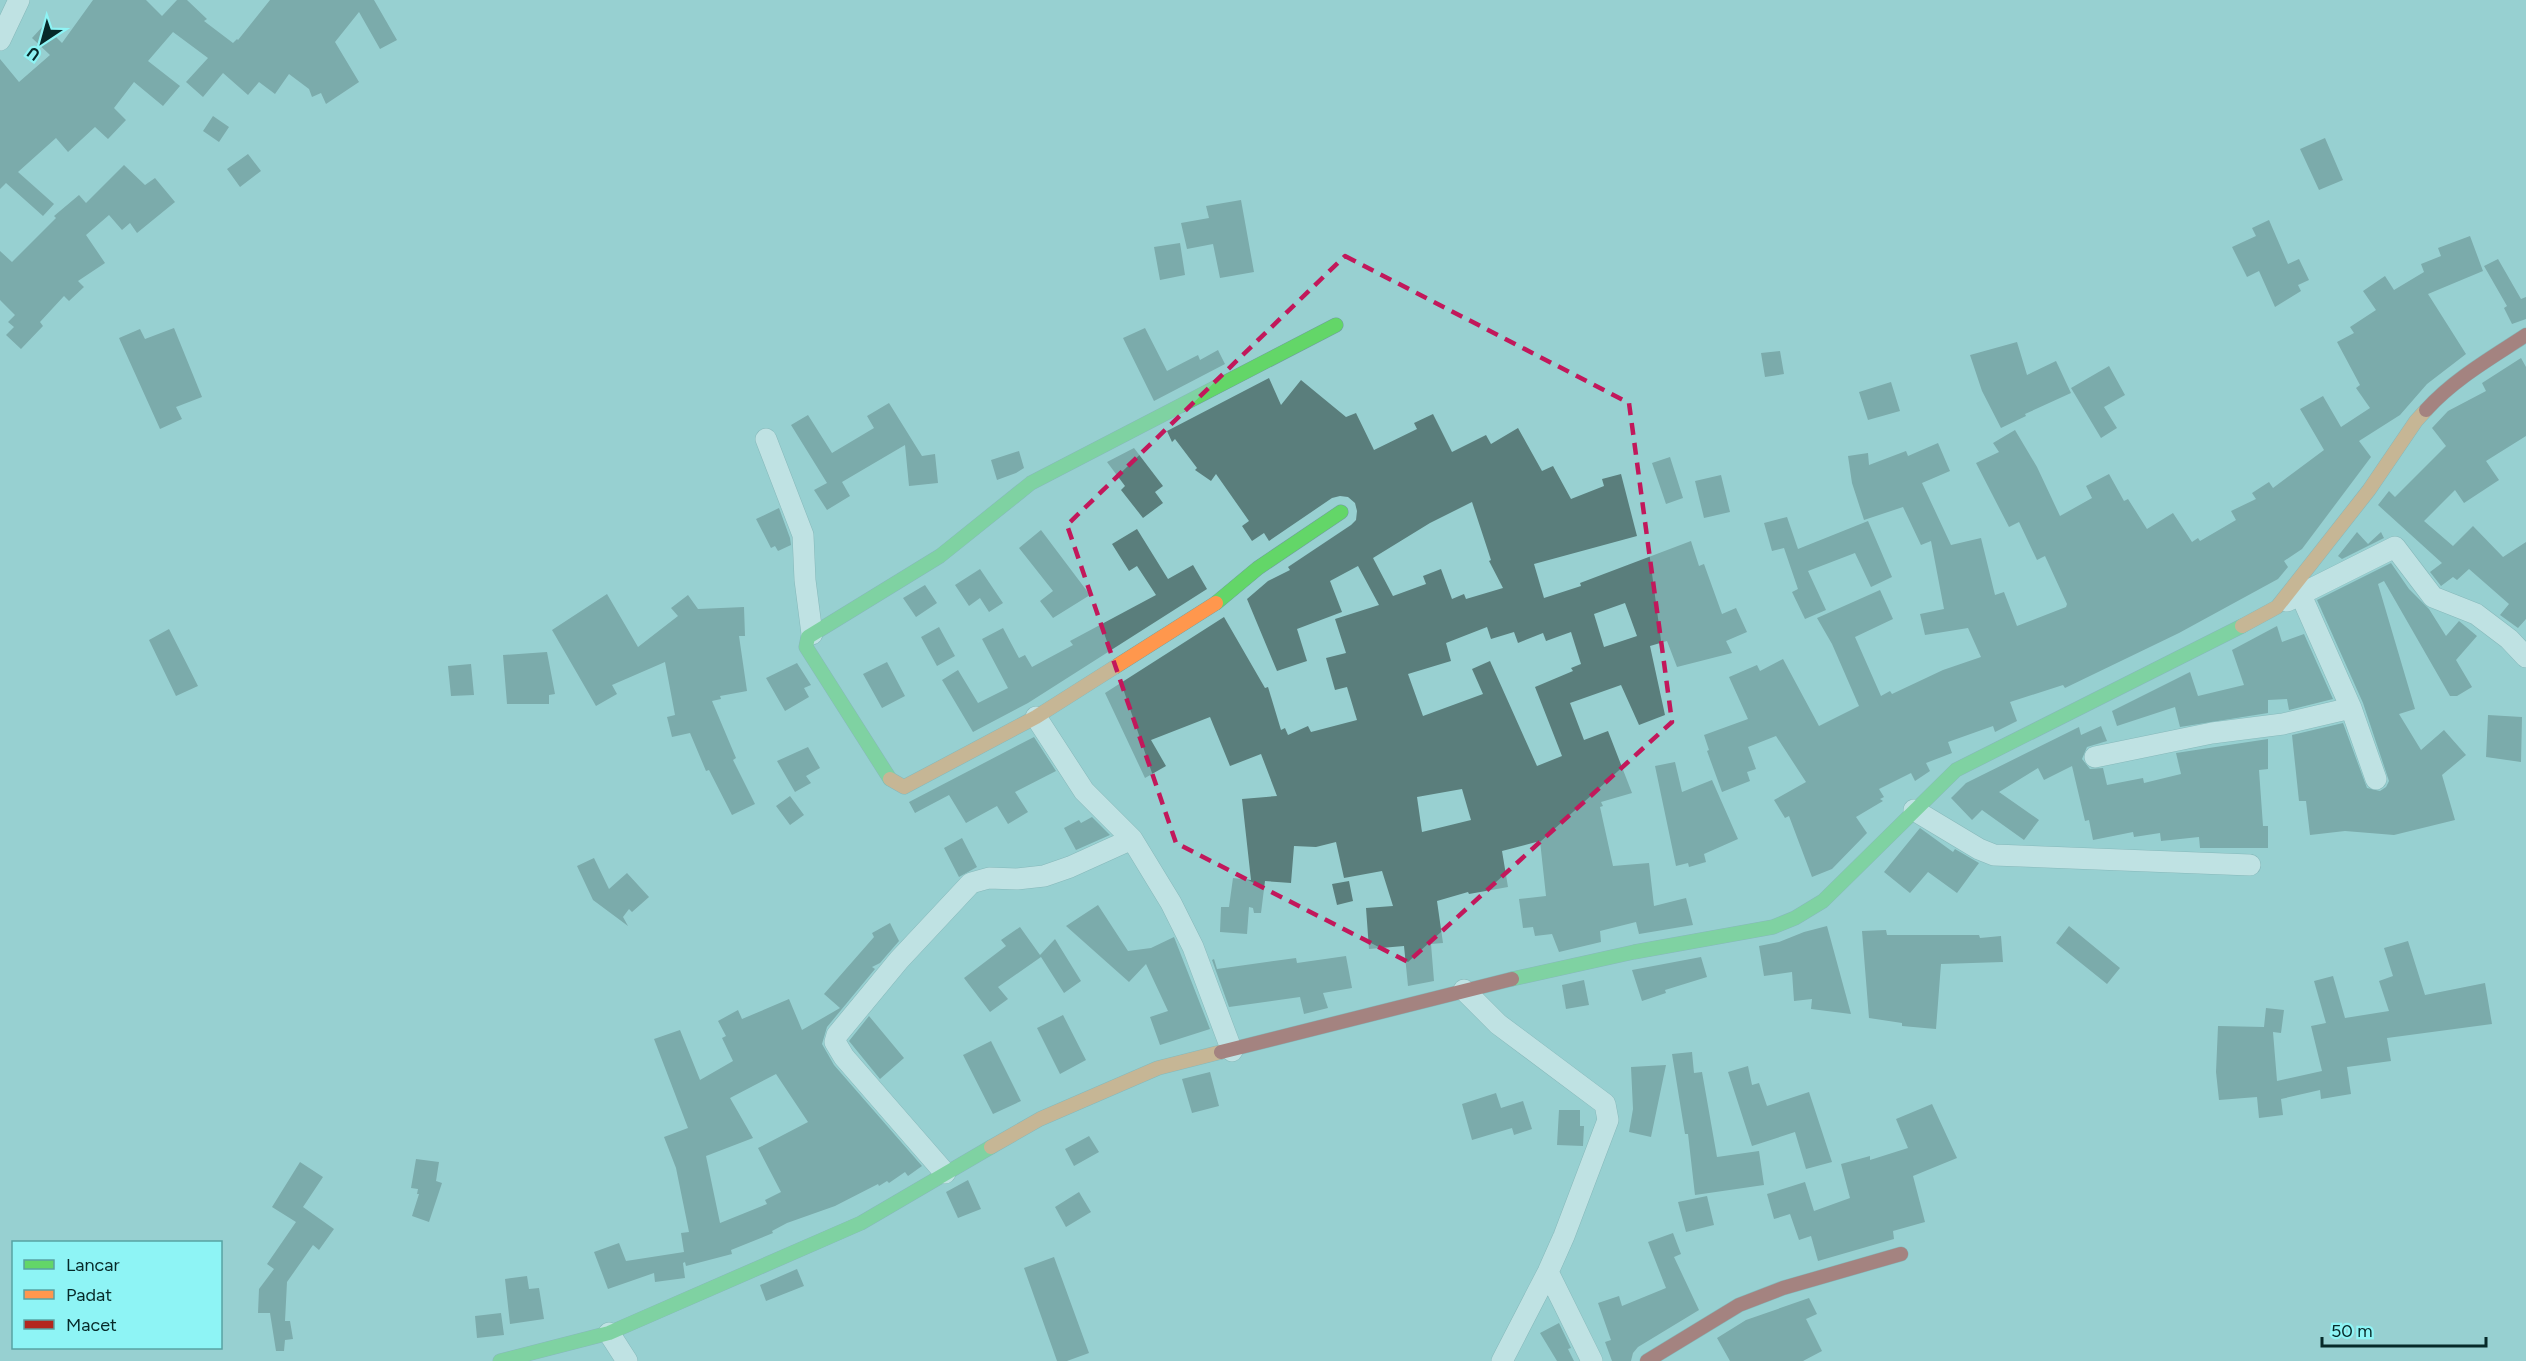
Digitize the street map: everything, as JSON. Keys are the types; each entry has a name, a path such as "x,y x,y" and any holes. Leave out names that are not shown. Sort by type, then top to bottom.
{"street":[{"path":"0,40 19,0"},
{"path":"1336,325 1031,483 940,556 812,634 805,642 806,647 892,782 900,787 909,786 1036,717 1187,622 1216,603 1258,568 1341,512"},
{"path":"2277,607 2369,490 2416,421 2438,398 2470,371 2526,335"},
{"path":"766,440 803,535 805,580 812,634"},
{"path":"501,1361 609,1333 861,1223 1040,1119 1158,1068 1232,1051 1464,990 1634,952 1773,927 1795,918 1823,901 1956,770 2183,657 2300,593 2395,547 2433,597 2476,614 2509,639 2526,657"},
{"path":"2300,593 2351,708 2376,778"},
{"path":"2095,757 2212,733 2283,724 2351,708"},
{"path":"1036,717 1084,791 1132,839 1171,903 1193,947 1232,1051"},
{"path":"1914,810 1979,849 1994,855 2250,865"},
{"path":"945,1173 844,1057 836,1042 837,1035 899,960 971,883 989,878 1017,879 1044,876 1132,839"},
{"path":"1464,990 1497,1024 1605,1104 1608,1112 1604,1130 1548,1272 1502,1361"},
{"path":"1647,1361 1739,1305 1783,1288 1901,1254"},
{"path":"1548,1272 1592,1361"},
{"path":"609,1333 627,1361"}],"highlighted area":[{"path":"1345,256 1629,403 1672,722 1408,962 1176,843 1067,525"}],"building":[{"path":"93,0 146,0 162,16 177,0 187,0 207,19 204,21 233,43 238,40 270,0 374,0 397,40 380,49 359,12 335,42 359,82 326,104 321,93 312,97 309,89 289,74 275,94 259,82 248,95 223,73 203,97 186,82 208,58 173,32 148,61 180,86 163,106 134,82 114,108 126,120 108,139 95,127 68,152 56,138 18,172 54,204 43,216 6,183 0,189 0,59 19,82 50,55 32,38 44,25 62,43"},
{"path":"213,116 229,127 219,142 203,131"},
{"path":"2325,138 2343,180 2319,190 2300,149"},
{"path":"248,154 261,171 240,187 227,169"},
{"path":"124,165 145,185 155,178 175,202 137,233 130,223 122,230 109,215 86,235 105,263 78,281 84,287 69,301 64,296 40,322 43,326 21,349 6,335 14,327 8,322 15,315 0,300 0,251 12,262 56,218 54,216 79,195 86,203"},
{"path":"1241,200 1254,272 1220,278 1213,244 1187,249 1181,223 1209,218 1206,206"},
{"path":"2269,220 2288,264 2299,259 2309,280 2298,285 2301,291 2275,307 2259,271 2247,277 2232,247 2256,236 2252,228"},
{"path":"2470,236 2483,271 2428,294 2466,354 2427,384 2400,415 2359,441 2371,457 2302,549 2284,561 2288,567 2278,579 2179,633 2065,688 2063,685 2010,702 2017,721 1995,732 1993,726 1948,742 1952,753 1926,763 1930,771 1915,781 1911,773 1879,789 1884,797 1880,799 1883,801 1856,817 1867,833 1832,869 1812,877 1789,816 1785,818 1774,800 1806,782 1776,736 1748,747 1756,769 1747,772 1750,781 1722,792 1707,751 1709,750 1704,735 1748,719 1729,677 1757,665 1760,671 1783,659 1819,726 1859,706 1832,644 1817,618 1880,590 1893,619 1855,637 1881,696 1890,691 1892,694 1943,670 1981,657 1968,628 1925,635 1920,614 1944,609 1931,541 1921,545 1903,507 1864,520 1852,483 1848,456 1868,453 1869,465 1906,451 1908,456 1938,443 1950,471 1922,483 1951,545 1981,538 1995,595 2004,592 2017,626 2066,607 2067,604 2045,556 2037,560 2019,522 2009,527 1976,463 1999,452 1993,443 2015,430 2037,467 2060,516 2092,498 2086,486 2109,474 2124,501 2128,499 2147,529 2173,513 2192,542 2198,538 2200,541 2236,520 2231,511 2256,499 2252,493 2269,482 2273,488 2324,450 2300,409 2323,396 2341,427 2370,408 2356,388 2360,385 2337,342 2354,333 2350,327 2376,310 2363,291 2385,276 2394,290 2424,272 2421,264 2441,256 2438,248"},
{"path":"1180,243 1185,275 1160,280 1154,247"},
{"path":"2498,259 2521,299 2526,297 2526,319 2512,324 2504,308 2507,306 2484,266"},
{"path":"174,328 202,397 176,407 182,419 160,429 119,338 140,329 145,339"},
{"path":"1145,328 1167,371 1198,355 1200,360 1218,350 1225,364 1154,401 1123,338"},
{"path":"2017,342 2027,375 2056,361 2071,393 2001,428 1982,391 1970,355"},
{"path":"1780,351 1784,374 1765,377 1761,353"},
{"path":"2521,358 2526,367 2526,436 2486,461 2499,480 2464,503 2455,490 2424,521 2453,546 2473,526 2503,557 2526,542 2526,619 2518,628 2500,615 2509,604 2469,569 2457,580 2453,577 2441,586 2430,572 2442,563 2378,505 2389,491 2395,497 2446,446 2432,428 2448,411 2486,391 2482,383"},
{"path":"2109,366 2125,395 2104,407 2117,428 2101,438 2071,388"},
{"path":"1269,378 1281,405 1301,380 1346,417 1356,413 1374,450 1417,429 1414,423 1433,414 1452,452 1486,435 1491,444 1518,428 1542,471 1553,466 1571,499 1604,486 1602,479 1621,474 1637,536 1534,564 1544,598 1581,586 1580,583 1691,541 1699,566 1704,564 1722,614 1736,608 1747,632 1726,641 1732,653 1677,667 1667,641 1650,646 1665,715 1639,725 1621,685 1570,703 1584,740 1608,731 1632,793 1601,802 1603,806 1600,807 1613,866 1649,863 1654,906 1686,898 1693,925 1639,934 1636,922 1600,931 1601,942 1559,952 1552,934 1535,936 1533,927 1523,928 1519,899 1546,896 1540,841 1502,851 1508,887 1469,894 1468,892 1437,901 1443,943 1431,944 1434,981 1408,986 1404,946 1369,949 1366,908 1393,906 1382,871 1344,878 1336,842 1316,847 1294,846 1291,883 1265,881 1261,913 1254,913 1253,908 1249,907 1247,934 1220,932 1221,907 1229,907 1233,878 1251,880 1242,799 1277,796 1261,754 1230,766 1210,717 1151,740 1166,766 1145,778 1105,693 1224,617 1265,688 1268,687 1281,730 1285,728 1288,735 1308,726 1311,732 1357,720 1347,687 1335,690 1326,658 1346,653 1335,619 1379,605 1358,566 1330,581 1342,612 1297,629 1307,661 1277,671 1247,599 1268,581 1290,570 1288,567 1351,525 1356,520 1355,503 1348,497 1332,498 1269,541 1264,533 1252,541 1242,526 1249,521 1216,474 1211,481 1195,470 1197,468 1175,439 1172,442 1167,431","holes":["1472,502 1491,560 1489,561 1503,588 1466,599 1464,594 1452,599 1441,569 1423,576 1426,584 1393,596 1373,558 1430,523","1625,603 1637,636 1604,647 1594,614","1487,627 1491,639 1514,632 1518,643 1543,633 1546,641 1571,632 1581,664 1571,668 1573,671 1535,687 1562,756 1537,766 1490,661 1472,669 1483,694 1423,716 1408,674 1451,661 1446,643","1462,789 1471,820 1422,832 1417,797"]},
{"path":"1891,382 1900,411 1868,420 1859,392"},
{"path":"889,403 922,456 935,454 938,483 909,486 905,445 842,482 850,496 827,510 814,490 827,483 791,425 808,415 832,453 874,428 867,416"},
{"path":"1134,448 1163,486 1155,492 1163,503 1143,518 1121,490 1125,486 1107,462"},
{"path":"1019,451 1024,468 997,480 991,460"},
{"path":"1670,457 1683,498 1666,504 1652,463"},
{"path":"1721,475 1730,512 1704,518 1695,481"},
{"path":"779,508 791,545 778,551 775,546 771,548 756,519"},
{"path":"1787,517 1798,549 1868,521 1892,577 1871,587 1855,553 1808,571 1826,610 1805,619 1792,592 1798,589 1784,548 1772,551 1764,523"},
{"path":"1137,529 1168,579 1193,565 1207,589 1028,703 973,732 942,680 958,670 978,703 1008,688 982,639 1003,628 1019,658 1025,655 1032,667 1073,645 1070,641 1156,595 1137,566 1129,571 1112,544"},
{"path":"1041,530 1090,595 1053,618 1040,601 1053,591 1019,548"},
{"path":"2357,532 2368,544 2381,532 2384,538 2342,559 2338,556"},
{"path":"2391,563 2409,589 2429,609 2446,636 2459,621 2477,636 2456,660 2472,687 2457,696 2450,696 2384,581 2378,584 2415,709 2399,714 2421,750 2444,730 2466,755 2442,775 2455,820 2394,835 2345,831 2310,835 2306,801 2299,801 2292,735 2343,723 2367,788 2380,791 2389,781 2363,703 2317,600"},
{"path":"980,569 1003,603 989,612 980,598 969,606 955,585"},
{"path":"925,585 937,603 916,617 903,598"},
{"path":"607,594 638,647 678,616 671,608 688,595 698,609 744,607 745,636 739,636 747,691 720,696 721,699 712,701 736,758 733,760 755,804 732,815 709,770 706,771 690,733 672,737 667,717 675,715 665,662 612,685 617,694 596,706 552,630"},
{"path":"2277,626 2282,642 2304,634 2333,699 2289,710 2287,699 2268,700 2268,713 2180,727 2175,707 2117,726 2112,711 2190,672 2198,696 2244,685 2232,650"},
{"path":"939,627 955,656 937,666 921,637"},
{"path":"169,629 198,686 176,696 149,640"},
{"path":"547,652 555,694 549,695 549,704 507,704 503,655"},
{"path":"887,662 905,696 882,708 863,674"},
{"path":"797,663 811,685 804,688 809,697 785,711 766,678"},
{"path":"471,664 474,695 451,696 448,666"},
{"path":"2488,715 2522,717 2521,762 2486,757"},
{"path":"2101,726 2107,741 2087,747 2082,759 2090,769 2103,768 2107,785 2143,778 2144,783 2181,774 2176,753 2268,739 2268,769 2259,770 2263,826 2268,826 2268,848 2200,848 2199,837 2161,841 2160,833 2134,837 2133,832 2093,840 2089,820 2085,821 2072,766 2044,780 2038,768 1999,792 2039,820 2024,840 1982,810 1972,820 1951,798 1966,783 2079,727 2081,735"},
{"path":"1034,737 1056,771 1015,792 1028,812 1008,824 997,806 966,823 949,795 915,813 909,802"},
{"path":"808,747 820,768 806,776 811,783 795,792 777,761"},
{"path":"1675,762 1682,792 1712,780 1738,839 1704,854 1706,862 1689,867 1688,863 1676,866 1655,766"},
{"path":"790,796 804,815 790,825 776,806"},
{"path":"1092,817 1110,835 1076,850 1064,828 1079,820 1081,823"},
{"path":"1920,828 1953,852 1955,849 1979,863 1957,893 1928,872 1910,893 1884,872"},
{"path":"962,838 977,867 959,877 944,848"},
{"path":"594,858 609,889 627,873 649,897 632,912 629,909 623,917 628,926 593,900 577,866"},
{"path":"1349,881 1353,901 1337,905 1332,884"},
{"path":"1098,905 1128,951 1151,948 1174,937 1210,1029 1160,1045 1150,1017 1168,1011 1146,964 1129,982 1066,926"},
{"path":"890,923 899,941 880,963 872,967 875,969 827,1027 822,1044 834,1065 922,1166 908,1176 905,1172 889,1183 887,1181 879,1186 878,1184 835,1206 787,1223 772,1231 773,1233 731,1250 732,1254 686,1266 685,1262 683,1263 685,1278 655,1282 654,1273 608,1289 594,1252 619,1243 626,1261 684,1252 681,1233 689,1232 676,1168 664,1137 688,1128 654,1039 680,1030 700,1080 733,1061 722,1038 726,1036 718,1021 738,1010 742,1019 789,999 802,1030 840,1008 824,994 874,937 872,933","holes":["776,1074 808,1122 758,1148 781,1192 765,1200 767,1204 720,1223 706,1156 753,1138 730,1098"]},
{"path":"1827,926 1851,1014 1811,1009 1812,999 1794,1001 1792,972 1764,976 1759,946 1779,942"},
{"path":"2069,926 2120,968 2107,984 2056,943"},
{"path":"1020,927 1040,955 1055,939 1081,981 1064,993 1041,957 998,987 1008,999 990,1012 964,978 1006,946 1001,940"},
{"path":"1886,930 1887,935 1979,935 1980,938 2001,936 2003,962 1941,964 1936,1029 1902,1026 1902,1023 1869,1018 1862,931"},
{"path":"2408,941 2425,995 2485,983 2492,1024 2387,1038 2391,1061 2347,1067 2351,1094 2321,1099 2320,1090 2281,1099 2283,1115 2259,1118 2257,1097 2219,1100 2216,1072 2218,1026 2264,1027 2266,1008 2284,1010 2281,1033 2273,1032 2277,1081 2322,1071 2311,1026 2326,1023 2314,981 2333,976 2345,1018 2389,1011 2379,981 2393,976 2384,948"},
{"path":"1346,956 1352,988 1323,993 1328,1008 1304,1014 1300,997 1229,1007 1212,960 1214,959 1217,969 1296,958 1297,963"},
{"path":"1701,957 1707,977 1665,990 1666,993 1642,1001 1632,970"},
{"path":"1584,980 1589,1005 1566,1009 1562,985"},
{"path":"1063,1015 1086,1060 1060,1074 1037,1028"},
{"path":"869,1016 904,1058 880,1079 849,1041"},
{"path":"991,1041 1021,1101 993,1114 963,1055"},
{"path":"1692,1052 1694,1073 1702,1072 1717,1157 1759,1151 1764,1185 1695,1195 1688,1134 1685,1134 1672,1054"},
{"path":"1666,1065 1651,1137 1629,1132 1633,1109 1631,1067"},
{"path":"1748,1066 1752,1085 1759,1083 1767,1106 1809,1092 1832,1162 1806,1169 1795,1132 1752,1146 1728,1072"},
{"path":"1210,1072 1219,1106 1192,1113 1182,1079"},
{"path":"1496,1093 1501,1108 1523,1101 1532,1129 1514,1135 1512,1128 1472,1140 1462,1104"},
{"path":"1932,1104 1957,1158 1913,1176 1925,1222 1893,1231 1894,1239 1818,1261 1811,1236 1799,1240 1790,1214 1774,1219 1767,1194 1805,1182 1814,1211 1850,1198 1841,1164 1870,1156 1870,1160 1908,1148 1896,1119"},
{"path":"1559,1110 1580,1110 1580,1126 1584,1126 1583,1146 1557,1145"},
{"path":"1089,1136 1099,1152 1074,1166 1065,1149"},
{"path":"416,1159 439,1162 436,1181 442,1183 429,1222 412,1216 419,1194 417,1194 418,1189 411,1188"},
{"path":"300,1162 323,1177 303,1207 334,1229 319,1250 313,1245 287,1282 285,1321 290,1321 293,1339 285,1340 284,1351 276,1351 270,1313 258,1313 259,1289 274,1269 267,1264 296,1222 272,1207"},
{"path":"968,1180 981,1209 958,1218 946,1192"},
{"path":"1079,1192 1091,1212 1066,1227 1055,1207"},
{"path":"1707,1196 1714,1225 1686,1232 1678,1202"},
{"path":"1673,1233 1681,1254 1674,1257 1699,1310 1638,1347 1631,1361 1612,1361 1605,1342 1611,1340 1598,1303 1619,1296 1622,1306 1666,1288 1648,1242"},
{"path":"1054,1257 1089,1353 1067,1361 1057,1361 1024,1268"},
{"path":"797,1269 804,1286 766,1301 760,1285"},
{"path":"527,1276 529,1289 539,1288 544,1319 510,1324 505,1279"},
{"path":"1809,1298 1817,1314 1806,1319 1822,1351 1803,1361 1730,1361 1717,1338 1746,1320"},
{"path":"501,1313 504,1335 477,1338 475,1316"},
{"path":"1559,1323 1571,1348 1568,1349 1574,1361 1557,1361 1540,1333"}],"traffic: fast":[{"path":"890,779 806,647 808,637 940,556 1031,483 1336,325"},
{"path":"1216,603 1258,568 1341,512"},
{"path":"1512,979 1634,952 1773,927 1795,918 1823,901 1956,770 2242,626"},
{"path":"500,1361 609,1333 861,1223 991,1147"}],"traffic: slow":[{"path":"2242,626 2277,607 2369,490 2426,410"},
{"path":"890,779 904,787 1036,717 1216,603"},
{"path":"991,1147 1040,1119 1158,1068 1221,1052"}],"traffic: jam":[{"path":"2426,410 2461,379 2526,335"},
{"path":"1221,1052 1512,979"},
{"path":"1647,1361 1739,1305 1783,1288 1901,1254"}]}
